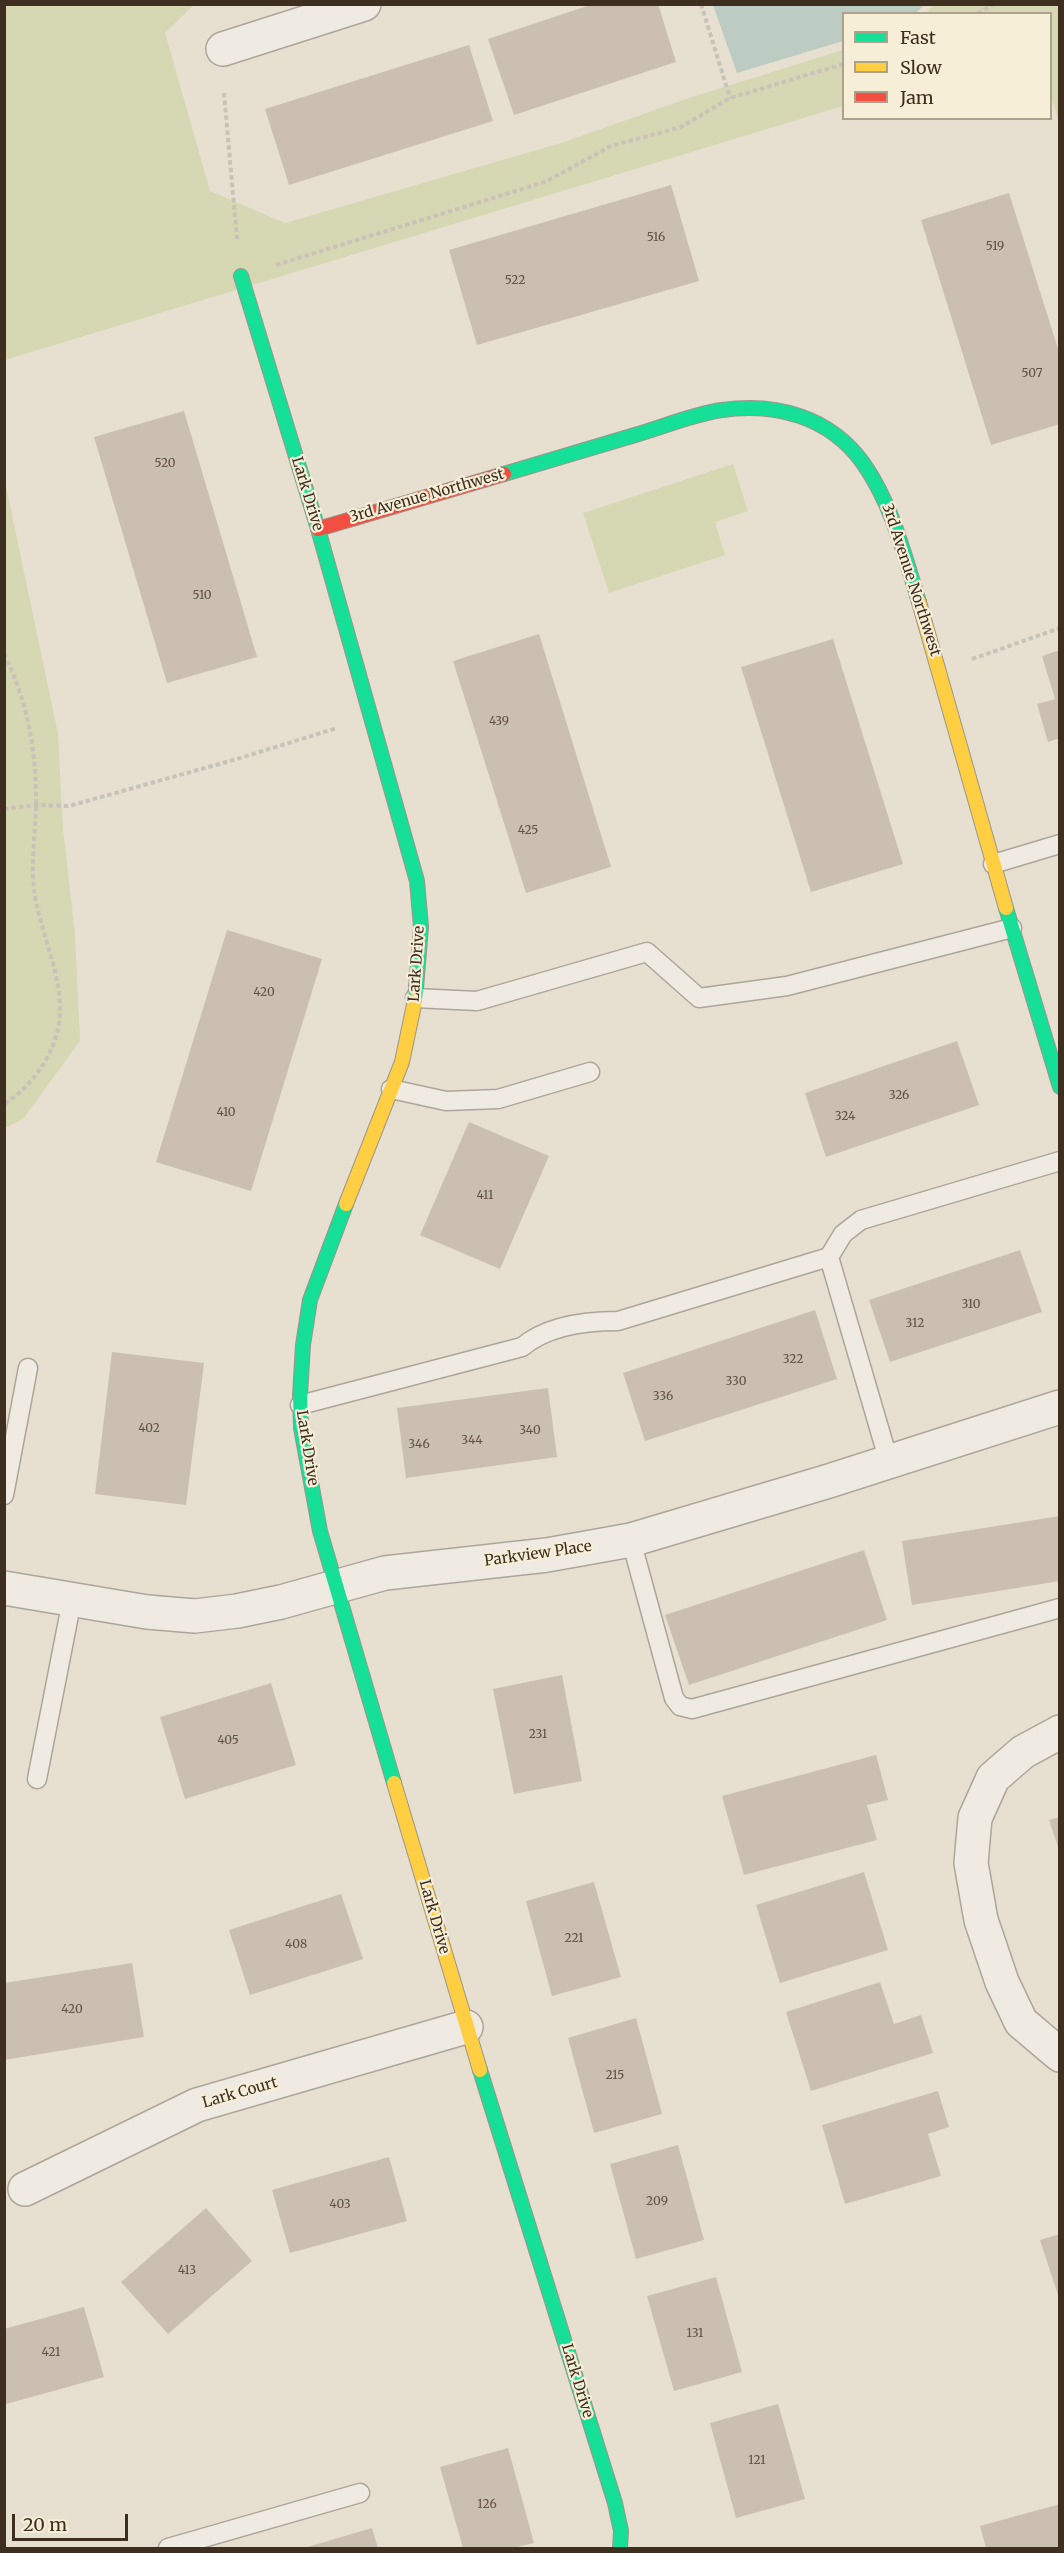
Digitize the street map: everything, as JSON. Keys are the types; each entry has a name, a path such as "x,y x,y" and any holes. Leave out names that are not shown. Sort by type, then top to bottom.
{"street":[{"path":"223,49 364,4"},
{"name":"Lark Drive","path":"241,276 318,529 417,881 421,927 414,1012 402,1062 310,1300 303,1345 301,1428 320,1531 466,2026 615,2503 621,2530 620,2548"},
{"name":"3rd Avenue Northwest","path":"318,529 720,410 754,407 790,412 823,424 849,446 868,470 889,506 939,668 993,864 1059,1087"},
{"name":"Parkview Place","path":"4,1588 147,1612 195,1616 281,1602 385,1573 547,1555 632,1540 889,1462 1059,1407"},
{"path":"1059,1732 1023,1752 993,1778 975,1818 971,1863 981,1920 1002,1982 1021,2022 1059,2055"},
{"name":"Lark Court","path":"25,2189 197,2106 466,2026"}],"lane":[{"path":"993,864 1059,844"},
{"path":"415,998 477,1001 647,952 699,998 787,986 1012,928"},
{"path":"390,1089 446,1101 498,1099 590,1072"},
{"path":"300,1405 522,1347 535,1336 591,1321 618,1322 829,1257 843,1234 861,1220 1059,1161"},
{"path":"829,1257 889,1462"},
{"path":"4,1495 28,1368"},
{"path":"632,1540 674,1698 680,1706 692,1709 1059,1608"},
{"path":"37,1779 72,1600"},
{"path":"168,2548 225,2541 360,2493"}],"path":[{"path":"701,4 730,98"},
{"path":"224,93 241,276 545,182 603,150 681,127 730,98 842,64"},
{"path":"939,668 1059,628"},
{"path":"4,654 21,694 30,731 36,805 34,888 60,1002 59,1025 52,1048 28,1084 4,1104"},
{"path":"4,809 36,805 69,806 217,765 333,729"}],"green space":[{"path":"5,5 194,5 165,33 210,191 285,223 561,143 689,98 842,50 842,106 5,360"},
{"path":"934,5 1059,5 1059,123 1052,99 1052,12 927,12"},
{"path":"733,464 748,511 715,522 725,555 609,593 583,513"},
{"path":"5,481 58,734 63,829 75,934 80,1041 23,1119 5,1128"}],"shaded area":[{"path":"713,4 924,5 917,12 842,12 842,41 737,73"}],"building":[{"path":"593,4 658,4 676,62 514,115 488,39"},
{"path":"469,45 493,121 289,185 265,109"},
{"path":"671,185 699,281 477,345 449,250"},
{"path":"1009,193 1060,355 1060,424 991,445 921,220"},
{"path":"184,411 257,657 167,683 94,437"},
{"path":"539,634 611,867 526,893 453,661"},
{"path":"833,639 903,864 811,892 741,667"},
{"path":"1060,650 1060,738 1048,742 1037,704 1055,699 1042,656"},
{"path":"227,930 322,959 251,1191 156,1162"},
{"path":"957,1041 979,1105 826,1157 805,1093"},
{"path":"469,1122 549,1156 500,1269 420,1235"},
{"path":"1020,1250 1042,1312 890,1362 869,1300"},
{"path":"815,1310 837,1379 645,1441 623,1373"},
{"path":"112,1352 204,1363 186,1505 95,1494"},
{"path":"548,1388 557,1457 406,1478 397,1408"},
{"path":"1060,1516 1060,1581 912,1605 902,1541"},
{"path":"864,1550 887,1620 689,1685 665,1615"},
{"path":"562,1675 582,1781 514,1794 493,1689"},
{"path":"271,1683 296,1765 185,1799 160,1717"},
{"path":"876,1755 888,1800 867,1805 877,1840 744,1875 722,1796"},
{"path":"1060,1817 1060,1850 1059,1850 1049,1820"},
{"path":"864,1872 888,1950 780,1983 756,1905"},
{"path":"594,1882 621,1977 552,1996 526,1901"},
{"path":"341,1894 363,1959 250,1995 229,1930"},
{"path":"132,1963 144,2037 4,2060 4,1983"},
{"path":"880,1982 894,2024 921,2015 933,2053 811,2091 786,2012"},
{"path":"636,2018 662,2114 594,2133 568,2038"},
{"path":"938,2091 949,2127 928,2134 941,2176 845,2204 822,2125"},
{"path":"678,2145 704,2240 636,2259 610,2164"},
{"path":"389,2157 407,2221 290,2253 272,2190"},
{"path":"206,2208 252,2261 168,2334 121,2282"},
{"path":"1060,2234 1060,2298 1059,2298 1040,2240"},
{"path":"716,2277 742,2372 674,2391 647,2296"},
{"path":"84,2307 104,2377 6,2404 4,2329"},
{"path":"778,2404 805,2499 736,2518 710,2423"},
{"path":"508,2448 534,2543 513,2548 463,2548 440,2467"},
{"path":"1060,2504 1060,2548 986,2548 980,2526"},
{"path":"372,2528 378,2548 304,2548"}],"traffic: fast":[{"path":"241,276 318,529 417,881 421,927 415,1000"},
{"path":"504,474 711,412 762,408 800,416 835,434 863,463 890,512 919,602"},
{"path":"1006,908 1060,1087"},
{"path":"346,1204 310,1300 303,1345 301,1428 320,1531 394,1783"},
{"path":"480,2070 615,2503 621,2531 620,2548"}],"traffic: slow":[{"path":"919,602 1006,908"},
{"path":"346,1204 402,1062 415,1000"},
{"path":"394,1783 480,2070"}],"traffic: jam":[{"path":"318,529 504,474"}]}
